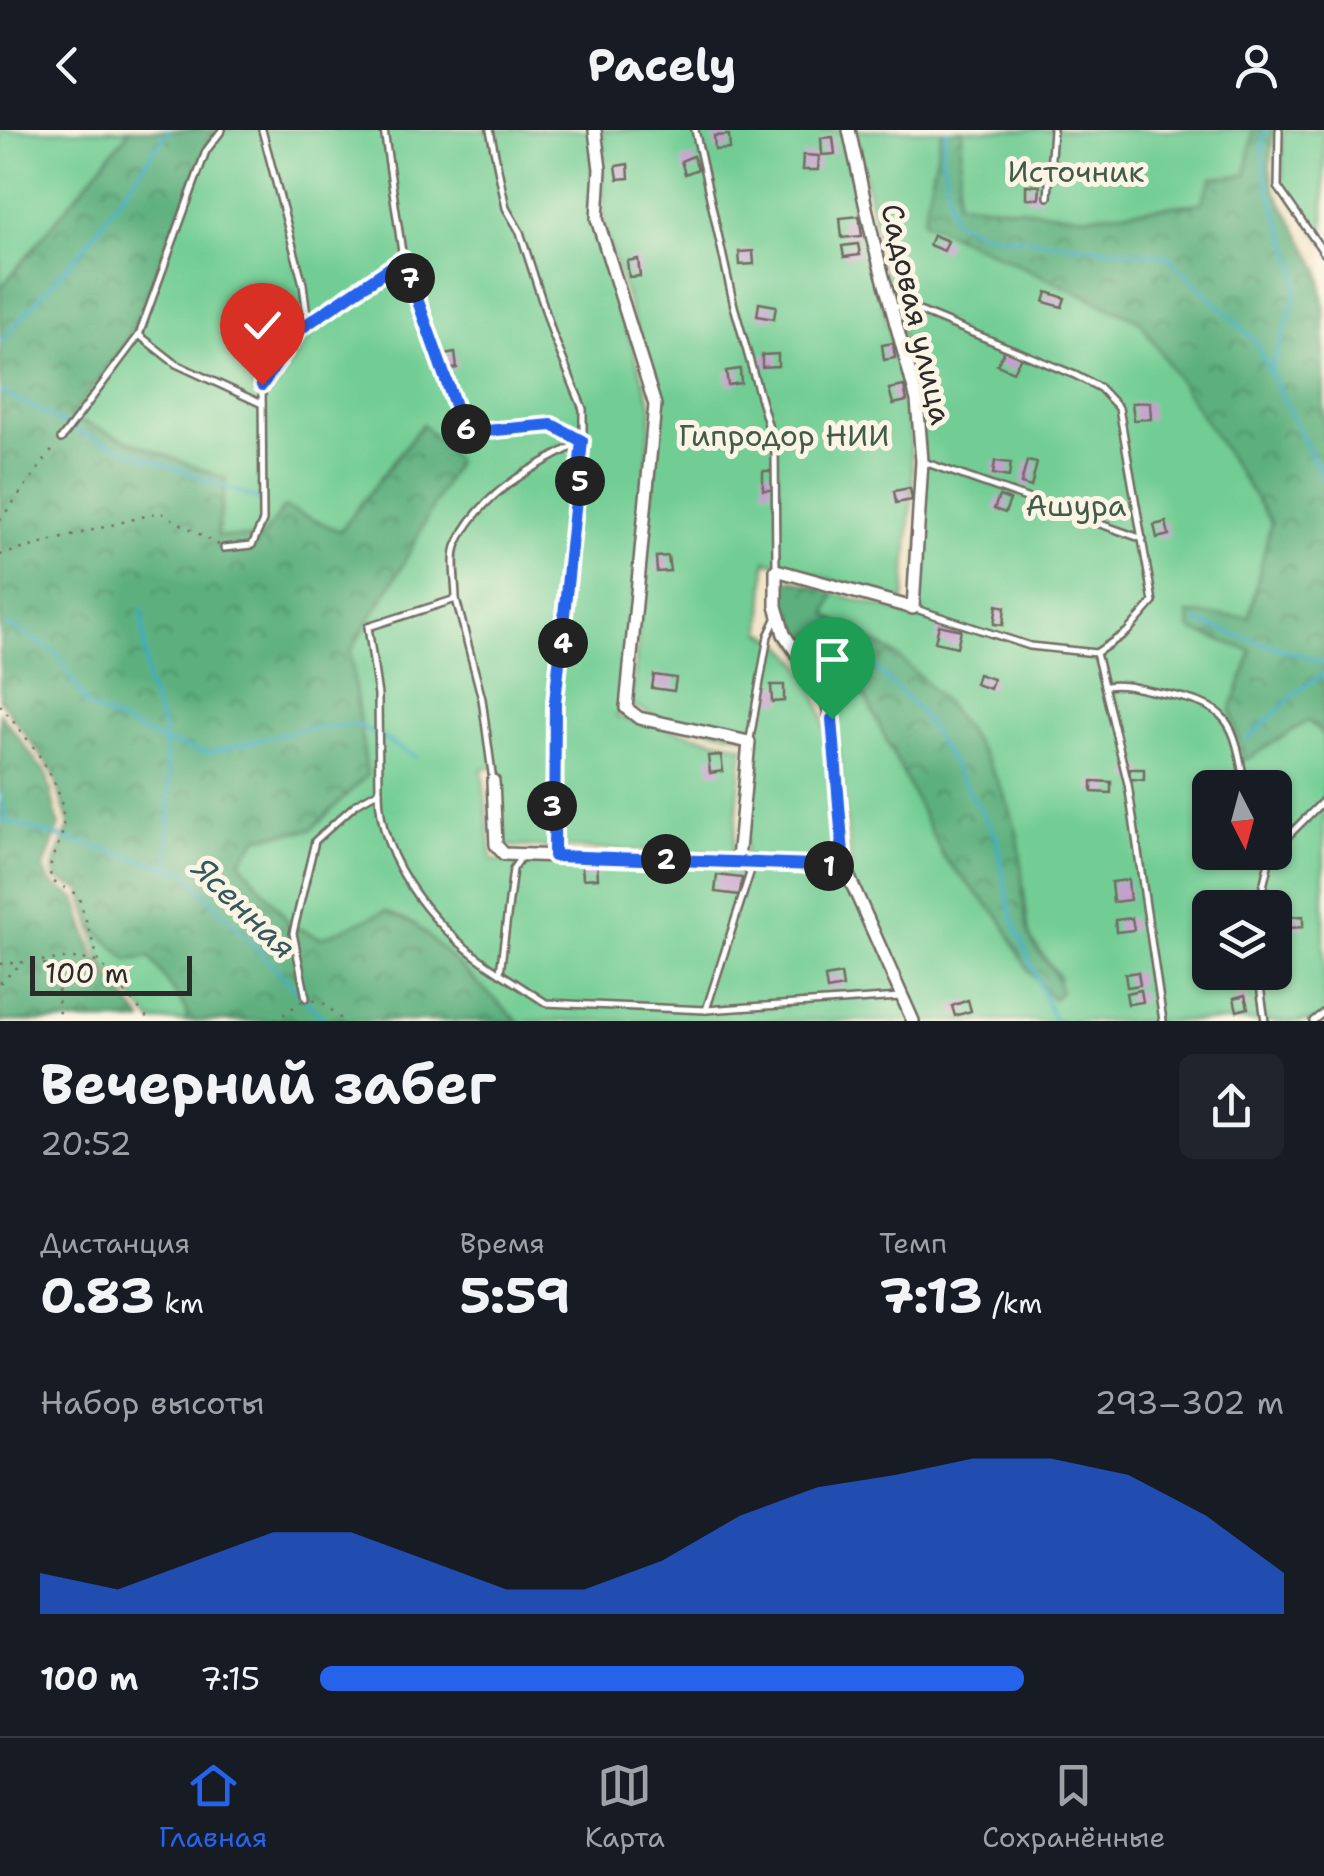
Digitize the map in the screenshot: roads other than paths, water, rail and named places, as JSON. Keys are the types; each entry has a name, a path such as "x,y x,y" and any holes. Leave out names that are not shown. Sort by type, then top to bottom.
{"street":[{"path":"596,130 600,170 597,219 655,405 626,708 639,718 749,742 738,860"},
{"name":"Садовая улица","path":"849,130 890,308 917,400 922,461 913,608"},
{"path":"913,608 776,570 784,634 826,696 832,719 844,866 913,1021"},
{"path":"493,780 496,844 504,854 844,866"}],"lane":[{"path":"61,438 139,336 206,151 222,130"},
{"path":"262,130 303,284 308,324"},
{"path":"384,130 403,259 463,428 475,432 552,425 582,441"},
{"path":"490,130 506,208 520,232 553,336 584,410 555,702 554,856"},
{"path":"695,130 734,306 776,449 776,570"},
{"path":"1048,196 1052,130"},
{"path":"1280,130 1278,187 1324,253"},
{"path":"224,548 252,545 263,521 262,385 308,324 403,259"},
{"path":"890,308 907,306 1100,388 1119,408 1152,602 1127,632 1096,653 1030,646 913,608"},
{"path":"139,336 176,364 262,404"},
{"path":"493,780 482,699 456,598 455,546 492,498 516,477 582,441"},
{"path":"922,461 1143,539"},
{"path":"456,598 368,627 378,694 384,842 404,874 466,952 546,1003 706,1010 903,997"},
{"path":"749,742 768,636 779,615"},
{"path":"1096,653 1128,784 1163,1021"},
{"path":"1106,686 1117,684 1203,701 1218,709 1227,719 1240,770"},
{"path":"306,998 293,933 314,842 356,804 379,790"},
{"path":"1292,832 1324,800"},
{"path":"500,974 513,870 522,855"},
{"path":"706,1010 750,872 738,860"},
{"path":"1261,990 1265,1021"},
{"path":"1313,1021 1324,1012"}],"waterway":[{"path":"0,342 87,244 169,130"},
{"path":"947,130 942,155 953,219 984,234 1168,256 1254,340 1324,481"},
{"path":"1265,130 1268,184 1297,273 1292,307 1271,370"},
{"path":"0,391 84,434 260,500"},
{"path":"142,609 147,684 162,723 169,784 169,866"},
{"path":"829,622 920,712 995,833 1011,914 1054,1021"},
{"path":"1197,622 1324,663"},
{"path":"9,625 57,653 88,707 164,742 208,753 301,729 358,725 416,757"},
{"path":"1247,740 1298,691 1324,674"},
{"path":"0,794 6,819"},
{"name":"Ясенная","path":"0,820 185,872 325,1021"}],"park label":[{"name":"Источник","path":"1076,172"},
{"name":"Гипродор НИИ","path":"784,436"},
{"name":"Ашура","path":"1076,506"}]}
